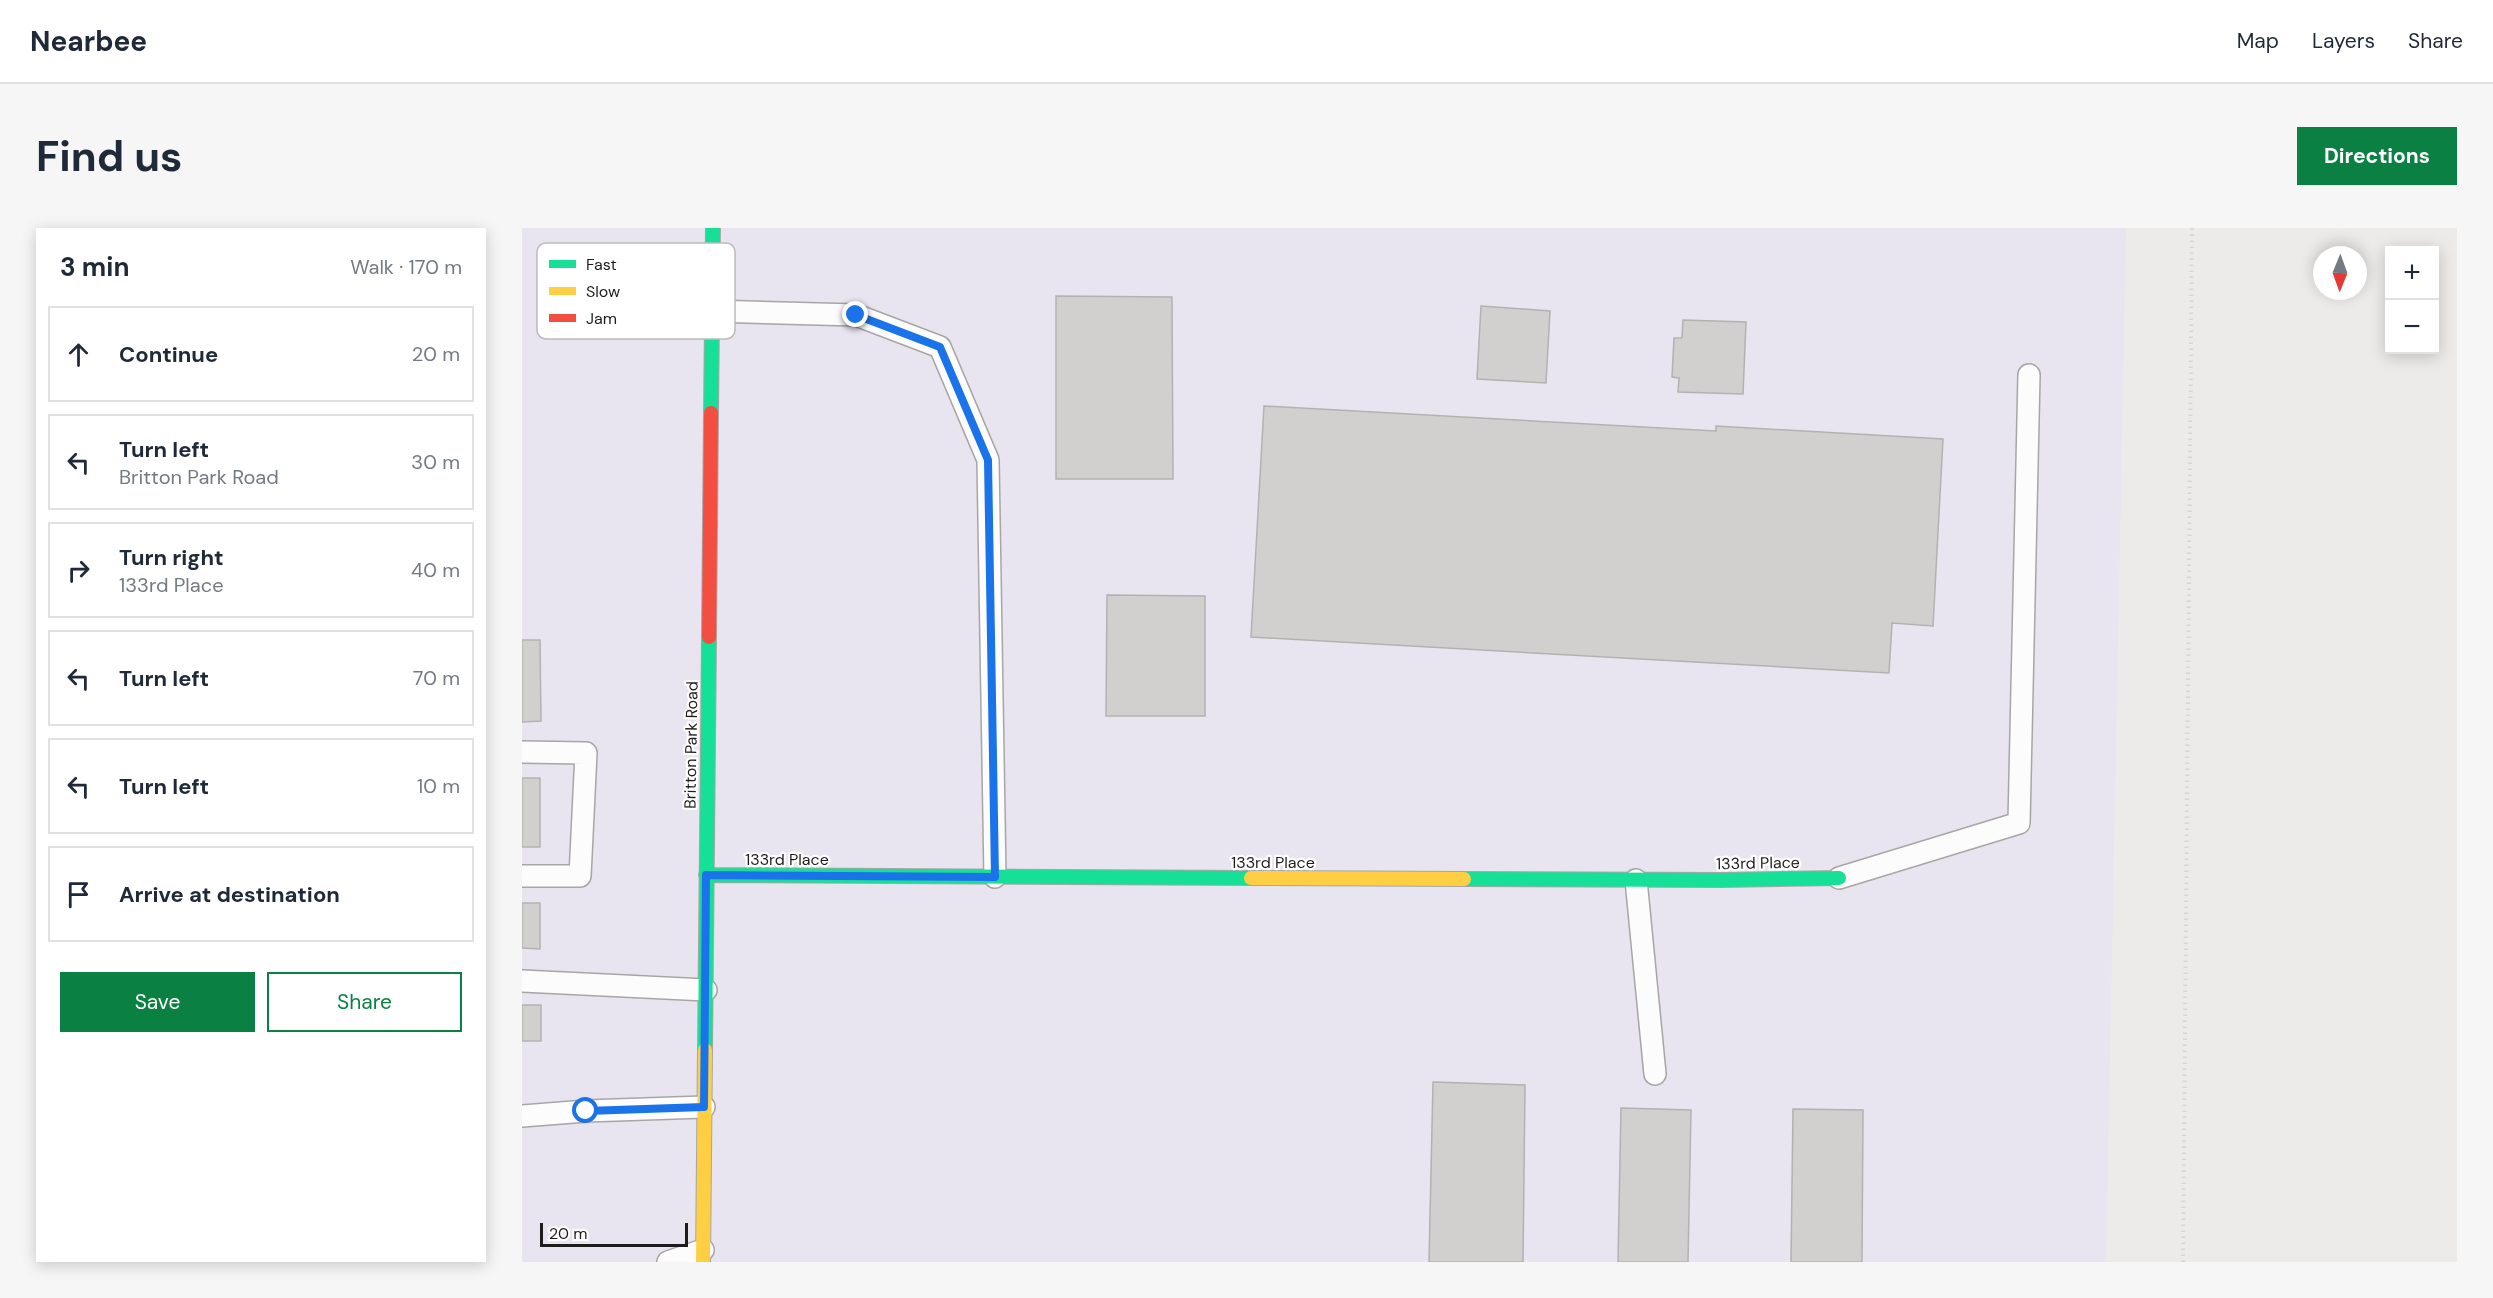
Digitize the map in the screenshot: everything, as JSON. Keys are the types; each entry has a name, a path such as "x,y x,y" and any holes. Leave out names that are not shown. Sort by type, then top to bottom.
{"street":[{"name":"Britton Park Road","path":"713,228 713,243"},
{"name":"Britton Park Road","path":"703,1256 712,339"},
{"name":"133rd Place","path":"706,875 1636,880 1839,878"}],"lane":[{"path":"735,312 856,315 940,347 988,460 995,877"},
{"path":"1839,878 2019,823 2029,375"},
{"path":"522,752 586,753 580,876 522,876"},
{"path":"1636,880 1655,1074"},
{"path":"522,981 706,990"},
{"path":"522,1116 586,1111 704,1107"},
{"path":"668,1262 703,1256"}],"path":[{"path":"2183,1262 2192,228"}],"shaded area":[{"path":"522,228 2126,228 2106,1262 522,1262"}],"building":[{"path":"1056,296 1172,297 1173,479 1056,479"},
{"path":"1481,306 1550,311 1546,383 1477,379"},
{"path":"1683,320 1746,322 1743,394 1678,392 1679,378 1672,377 1674,338 1682,338"},
{"path":"1264,406 1716,431 1716,426 1943,439 1933,626 1892,623 1889,673 1251,637"},
{"path":"1107,595 1205,596 1205,716 1106,716"},
{"path":"522,640 540,640 541,721 522,722"},
{"path":"522,778 540,778 540,847 522,847"},
{"path":"522,903 540,903 540,949 522,948"},
{"path":"522,1005 541,1005 541,1041 522,1041"},
{"path":"1433,1082 1525,1085 1523,1262 1429,1262"},
{"path":"1621,1108 1691,1110 1688,1262 1618,1262"},
{"path":"1793,1109 1863,1110 1862,1262 1791,1262"}],"traffic: fast":[{"path":"713,228 713,243"},
{"path":"711,413 712,339"},
{"path":"705,1050 709,637"},
{"path":"706,875 1251,878"},
{"path":"1464,879 1839,878"}],"traffic: slow":[{"path":"1251,878 1464,879"},
{"path":"703,1262 705,1050"}],"traffic: jam":[{"path":"709,637 711,413"}],"route":[{"path":"586,1111 704,1107 706,875 995,877 988,460 940,347 856,315"}]}
